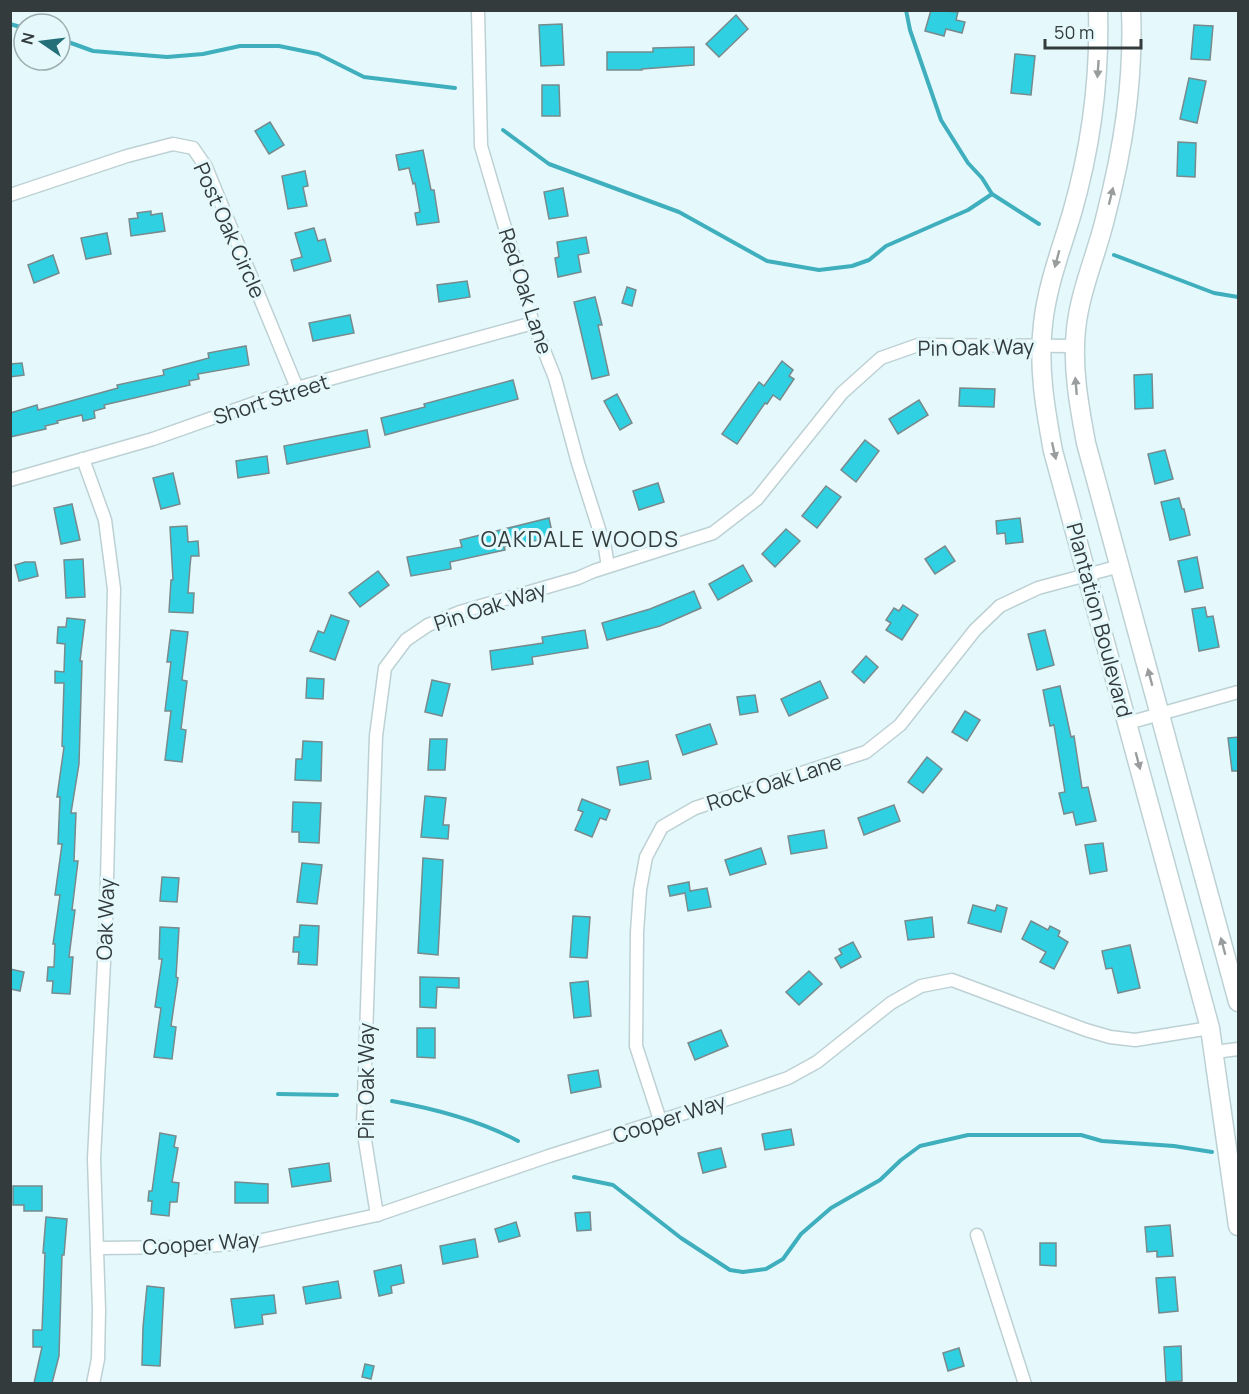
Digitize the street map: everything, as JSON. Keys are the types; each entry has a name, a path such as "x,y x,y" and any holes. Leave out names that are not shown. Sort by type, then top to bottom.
{"street":[{"name":"Red Oak Lane","path":"478,10 482,146 533,324 555,378 578,464 605,548 608,566"},
{"name":"Plantation Boulevard","path":"1098,10 1098,64 1088,150 1047,301 1041,345 1044,400 1053,451 1210,1028 1239,1226"},
{"name":"Plantation Boulevard","path":"1131,10 1132,65 1129,106 1121,157 1079,308 1075,346 1077,395 1086,443 1239,1002"},
{"name":"Post Oak Circle","path":"10,195 127,156 173,144 192,148 206,167 297,388"},
{"name":"Short Street","path":"10,480 153,439 297,388 533,324"},
{"name":"Pin Oak Way","path":"376,1215 363,1128 376,736 385,668 406,640 428,625 460,612 578,578 608,566 713,533 758,499 842,393 881,358 918,345 1075,346"},
{"name":"Oak Way","path":"83,459 105,520 114,589 106,922 94,1159 98,1248 98,1359 93,1383"},
{"name":"Rock Oak Lane","path":"660,1120 636,1046 637,932 640,890 646,857 662,827 695,808 866,752 900,724 975,630 1000,606 1038,588 1120,566"},
{"path":"1128,723 1239,693"},
{"name":"Cooper Way","path":"98,1248 194,1247 254,1242 376,1215 510,1168 713,1104 788,1077 817,1062 901,997 921,986 952,980 1110,1037 1135,1040 1210,1028"},
{"path":"1215,1052 1239,1049"},
{"path":"977,1235 1025,1383"}],"building":[{"path":"931,10 958,12 956,20 965,22 962,33 946,29 944,36 925,31"},
{"path":"736,15 748,29 719,57 706,44"},
{"path":"562,24 564,65 541,66 539,25"},
{"path":"1194,25 1213,26 1210,60 1191,59"},
{"path":"694,47 694,65 642,70 607,70 607,52 653,52 653,48"},
{"path":"1015,54 1035,56 1031,95 1011,93"},
{"path":"1189,78 1206,81 1197,123 1180,119"},
{"path":"542,85 559,85 560,116 542,116"},
{"path":"270,122 284,145 269,154 255,131"},
{"path":"1178,142 1196,143 1195,177 1177,176"},
{"path":"423,150 431,190 434,190 439,222 417,225 415,213 420,212 415,183 413,184 409,168 399,170 396,155"},
{"path":"305,171 308,186 303,187 307,206 288,209 282,176"},
{"path":"563,188 568,216 549,219 544,192"},
{"path":"151,211 151,215 162,213 165,231 131,236 129,219 138,218 137,213"},
{"path":"314,228 318,241 325,239 331,261 294,271 291,260 302,257 295,233"},
{"path":"107,233 111,254 86,259 81,238"},
{"path":"586,237 589,253 578,255 581,272 558,277 555,258 559,257 557,242"},
{"path":"53,255 59,273 34,283 28,265"},
{"path":"467,281 470,297 439,302 437,285"},
{"path":"627,287 636,290 632,306 622,303"},
{"path":"595,297 602,325 598,325 609,375 592,379 574,302"},
{"path":"350,315 354,333 313,341 309,323"},
{"path":"246,346 249,365 198,374 199,379 189,381 190,385 104,405 105,408 94,411 95,418 83,421 82,415 57,421 58,423 45,426 46,429 10,437 10,413 37,405 38,410 118,388 117,385 164,375 163,370 209,358 208,353"},
{"path":"782,361 793,370 789,376 794,379 780,400 773,395 767,404 765,403 737,444 722,434 759,382 764,386"},
{"path":"22,363 24,375 10,377 10,364"},
{"path":"1152,374 1153,408 1135,409 1134,375"},
{"path":"513,380 518,399 385,435 381,418"},
{"path":"960,388 995,389 994,407 959,406"},
{"path":"617,394 632,423 620,430 604,401"},
{"path":"919,400 928,415 898,434 889,419"},
{"path":"367,430 370,447 287,464 284,446"},
{"path":"865,440 879,451 856,482 841,470"},
{"path":"1165,450 1173,479 1155,484 1148,454"},
{"path":"267,456 269,473 238,478 236,461"},
{"path":"173,473 180,504 161,509 153,478"},
{"path":"658,483 664,502 639,510 633,491"},
{"path":"826,486 841,497 817,528 802,516"},
{"path":"1179,498 1190,535 1170,540 1161,502"},
{"path":"72,504 80,540 61,544 54,508"},
{"path":"549,518 553,537 504,547 505,550 450,562 451,569 411,576 407,557 462,547 460,540"},
{"path":"1020,518 1023,542 1006,544 1005,533 997,534 996,521"},
{"path":"187,526 188,542 198,541 199,556 191,556 188,593 194,593 193,613 169,612 171,580 173,580 170,527"},
{"path":"786,529 800,541 775,567 762,554"},
{"path":"945,546 955,561 935,574 925,559"},
{"path":"1197,557 1203,588 1185,592 1178,561"},
{"path":"83,559 85,597 66,598 64,560"},
{"path":"35,562 38,576 19,581 15,565"},
{"path":"743,565 752,581 718,600 709,584"},
{"path":"378,571 389,585 360,607 349,593"},
{"path":"694,591 701,608 660,626 607,640 602,623 650,609"},
{"path":"903,605 918,615 902,640 886,630 891,623 886,620 894,608 899,611"},
{"path":"1205,607 1207,617 1213,616 1219,647 1199,651 1192,609"},
{"path":"331,615 349,621 335,660 310,651 318,631 324,633"},
{"path":"67,618 85,620 80,661 82,661 79,764 71,813 76,813 74,861 78,861 69,957 73,957 70,994 52,993 53,981 47,981 48,967 54,967 55,944 53,944 60,895 55,895 62,844 58,844 60,797 57,797 64,747 62,746 64,683 55,683 55,671 64,672 65,644 57,643 58,627 66,627"},
{"path":"171,630 188,632 182,680 187,681 181,729 186,730 182,762 165,760 171,711 165,711 171,662 167,662"},
{"path":"585,630 588,648 532,657 533,664 492,670 490,651 543,643 542,637"},
{"path":"1045,630 1054,665 1037,670 1028,634"},
{"path":"866,656 878,667 864,683 852,672"},
{"path":"307,678 324,679 323,699 306,698"},
{"path":"432,680 450,684 442,716 425,712"},
{"path":"820,681 828,698 789,716 781,699"},
{"path":"1060,686 1071,737 1074,736 1082,788 1088,787 1096,821 1076,825 1073,812 1064,814 1059,793 1065,792 1054,725 1050,726 1043,690"},
{"path":"755,695 758,712 740,715 737,697"},
{"path":"965,711 980,720 967,741 952,732"},
{"path":"710,724 717,744 683,755 676,735"},
{"path":"1239,737 1239,771 1232,771 1228,738"},
{"path":"430,739 447,739 445,770 428,770"},
{"path":"303,741 322,742 321,781 295,780 296,759 302,759"},
{"path":"927,757 942,769 923,793 908,782"},
{"path":"648,761 651,779 620,785 617,767"},
{"path":"425,796 446,798 443,825 449,825 448,839 421,837"},
{"path":"582,799 610,810 606,820 600,818 592,837 575,830 583,812 578,810"},
{"path":"293,802 321,803 319,843 299,842 299,832 292,832"},
{"path":"894,805 900,821 864,835 858,818"},
{"path":"824,830 827,848 791,854 788,836"},
{"path":"1103,843 1107,871 1090,874 1085,845"},
{"path":"761,848 766,864 730,875 725,860"},
{"path":"423,858 443,860 438,955 418,953"},
{"path":"302,863 322,865 317,904 297,902"},
{"path":"162,877 179,878 177,902 160,901"},
{"path":"689,882 690,891 707,888 711,907 688,911 685,893 670,896 668,886"},
{"path":"973,905 995,911 997,905 1007,908 1001,932 968,923"},
{"path":"573,916 590,917 587,958 570,957"},
{"path":"932,917 934,937 908,940 905,921"},
{"path":"1031,921 1048,930 1050,926 1060,931 1058,936 1068,942 1054,969 1040,962 1046,952 1022,939"},
{"path":"300,925 319,926 317,965 298,964 299,952 293,952 294,937 299,937"},
{"path":"160,927 179,928 176,977 178,978 171,1026 176,1027 172,1059 154,1057 161,1008 155,1007 162,959 159,959"},
{"path":"853,942 861,957 841,968 835,958 842,954 839,949"},
{"path":"1130,945 1140,988 1118,993 1112,968 1106,969 1102,951"},
{"path":"10,969 24,972 20,991 10,989"},
{"path":"809,971 822,984 799,1005 786,992"},
{"path":"420,977 459,978 459,988 437,987 436,1008 420,1007"},
{"path":"588,981 591,1016 574,1018 570,983"},
{"path":"417,1028 435,1028 435,1058 417,1057"},
{"path":"721,1030 728,1046 695,1060 688,1043"},
{"path":"598,1070 601,1087 571,1093 568,1075"},
{"path":"791,1129 794,1145 765,1150 762,1134"},
{"path":"160,1133 176,1136 174,1147 178,1148 172,1182 179,1183 177,1202 170,1202 169,1216 151,1214 152,1201 148,1201 149,1191 152,1191"},
{"path":"721,1148 726,1167 703,1173 698,1153"},
{"path":"329,1163 331,1181 292,1187 289,1169"},
{"path":"235,1182 268,1184 268,1203 235,1203"},
{"path":"13,1186 42,1186 42,1211 24,1211 24,1205 13,1205"},
{"path":"590,1212 591,1230 577,1231 575,1213"},
{"path":"46,1217 67,1219 64,1255 62,1255 59,1356 52,1383 34,1383 42,1347 33,1347 33,1330 42,1330"},
{"path":"516,1222 520,1236 499,1242 495,1229"},
{"path":"1170,1225 1173,1256 1157,1257 1157,1251 1147,1252 1145,1227"},
{"path":"475,1239 478,1257 443,1264 440,1246"},
{"path":"1040,1243 1056,1243 1056,1266 1040,1265"},
{"path":"401,1265 404,1283 391,1286 392,1293 379,1296 374,1271"},
{"path":"1175,1277 1178,1311 1159,1313 1156,1278"},
{"path":"338,1281 341,1298 306,1304 303,1287"},
{"path":"147,1286 164,1288 160,1366 142,1365"},
{"path":"274,1295 276,1313 262,1315 263,1324 235,1328 231,1299"},
{"path":"1181,1346 1182,1381 1166,1382 1164,1347"},
{"path":"959,1348 964,1366 948,1371 943,1353"},
{"path":"365,1364 374,1366 371,1379 362,1377"}],"waterway":[{"path":"906,10 910,30 941,120 968,163 982,178 992,194 1039,224"},
{"path":"72,43 93,51 167,57 203,54 240,46 279,46 318,54 364,77 455,88"},
{"path":"503,130 549,164 679,212 767,261 819,270 852,266 869,260 886,246 968,210 992,194"},
{"path":"1114,255 1214,293 1238,297"},
{"path":"278,1094 337,1095"},
{"path":"392,1101 457,1116 518,1141"},
{"path":"574,1177 613,1185 681,1238 730,1270 743,1272 766,1269 783,1259 801,1234 831,1208 880,1180 920,1146 968,1135 1081,1135 1102,1141 1174,1146 1212,1152"}],"district":[{"name":"OAKDALE WOODS","path":"580,539"}]}
